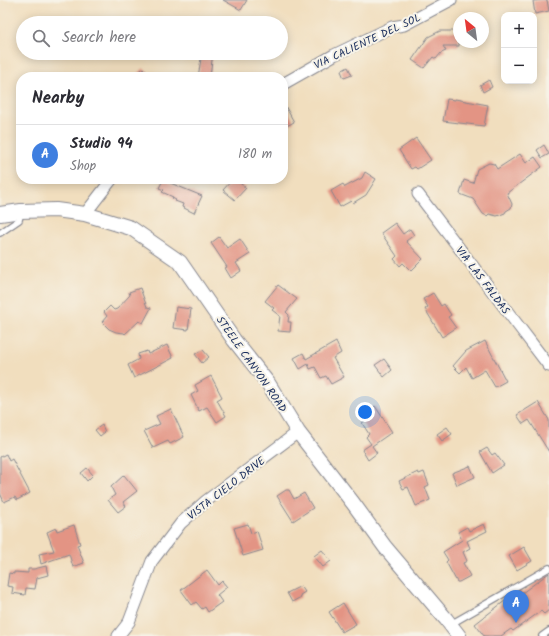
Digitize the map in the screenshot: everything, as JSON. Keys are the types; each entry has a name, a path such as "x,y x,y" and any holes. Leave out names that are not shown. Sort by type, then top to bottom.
{"street":[{"name":"VIA CALIENTE DEL SOL","path":"288,81 334,55 392,27 404,25 451,0"},
{"path":"84,214 108,184"},
{"name":"VIA LAS FALDAS","path":"418,194 549,366"},
{"name":"STEELE CANYON ROAD","path":"0,214 21,211 56,210 84,214 131,228 180,262 234,340 268,383 298,432 385,546 459,636"},
{"name":"VISTA CIELO DRIVE","path":"118,636 129,622 152,561 181,523 206,501 298,432"}],"lane":[{"path":"0,233 19,220 21,211"},
{"path":"450,624 549,568"},
{"path":"542,636 549,631"}],"building":[{"path":"223,0 247,0 241,10"},
{"path":"547,0 549,11 537,14 537,12 535,12 533,1"},
{"path":"440,31 453,31 453,46 443,46 446,51 441,53 436,59 433,57 424,68 412,60 428,37"},
{"path":"201,60 212,60 211,72 199,72"},
{"path":"348,67 352,75 344,78 341,71"},
{"path":"143,68 147,72 139,72"},
{"path":"489,80 492,87 483,92 480,85"},
{"path":"447,99 488,105 484,126 443,121"},
{"path":"288,111 294,122 288,125"},
{"path":"416,138 431,160 417,169 415,167 411,169 399,150"},
{"path":"544,145 549,154 542,158 537,150"},
{"path":"520,154 526,163 535,157 542,167 507,193 512,204 511,208 505,213 497,216 489,214 487,216 483,214 473,199 460,194 464,180 473,183 477,169 489,163 494,164 497,169"},
{"path":"365,172 376,179 366,195 353,203 351,201 340,207 331,191 343,184 345,187 362,178"},
{"path":"161,184 173,184 202,196 194,213 182,207 183,204 175,201 176,200 172,198 173,197 162,192 164,190 159,188"},
{"path":"228,184 241,184 246,188 235,200 223,190"},
{"path":"395,223 403,234 410,229 414,235 406,241 423,259 411,271 403,263 400,266 394,259 397,256 381,233"},
{"path":"219,237 227,248 240,239 250,254 236,263 241,271 231,278 225,268 227,267 211,243"},
{"path":"278,285 297,299 286,312 289,315 288,322 291,322 290,332 278,331 280,316 272,310 274,308 265,301"},
{"path":"140,288 147,307 151,308 143,323 139,321 125,334 109,329 102,322 107,316 104,312 110,306 114,310 117,309 130,295 129,292"},
{"path":"433,293 441,306 444,304 451,315 448,317 456,328 442,337 425,309 428,307 423,299"},
{"path":"176,307 191,309 188,330 173,328"},
{"path":"485,341 506,381 495,387 485,370 472,378 466,367 460,373 453,366 466,351"},
{"path":"336,342 341,353 333,358 344,377 331,384 326,376 321,378 315,367 310,369 308,364 300,369 294,358 303,353 306,359"},
{"path":"167,345 173,358 134,378 128,365 139,359 138,354 147,351 148,354"},
{"path":"203,350 209,357 202,363 195,354"},
{"path":"384,359 392,370 384,377 375,365"},
{"path":"211,376 222,397 217,400 226,416 217,422 207,407 199,411 191,395 198,391 195,385"},
{"path":"538,402 549,420 549,452 529,420 523,424 517,415"},
{"path":"375,406 392,432 372,446 377,453 368,460 362,450 371,444 366,437 369,434 362,423 372,416 368,411"},
{"path":"171,409 184,437 170,444 168,441 153,448 144,431 160,424 156,416"},
{"path":"102,425 105,432 100,436 95,430"},
{"path":"447,427 452,434 442,441 437,434"},
{"path":"487,448 492,455 495,453 504,465 492,473 480,452"},
{"path":"6,454 9,461 12,459 30,493 17,500 15,497 4,502 0,493 0,457"},
{"path":"470,466 475,477 457,485 452,473"},
{"path":"87,468 93,475 87,481 81,473"},
{"path":"418,472 419,474 424,472 429,485 425,487 430,500 416,506 408,487 403,489 399,481"},
{"path":"124,475 137,491 123,502 126,506 118,512 108,500 115,495 111,487"},
{"path":"286,490 289,490 294,499 304,493 313,508 293,521 277,496"},
{"path":"248,524 251,533 257,531 263,550 243,556 234,528"},
{"path":"484,524 487,531 467,541 470,548 463,552 467,561 463,563 470,576 457,582 446,562 448,560 443,552 462,540 458,532 467,527 469,531"},
{"path":"74,525 80,544 77,545 84,563 73,567 69,554 41,564 39,554 54,551 47,532 56,528 57,531"},
{"path":"524,547 532,561 517,570 509,556"},
{"path":"322,550 331,561 323,567 314,556"},
{"path":"46,566 48,575 37,578 35,589 26,588 25,595 12,593 13,587 7,586 9,573 28,573 28,569"},
{"path":"207,570 218,585 222,581 227,587 217,595 222,602 208,612 205,607 202,609 196,602 192,605 181,590"},
{"path":"549,573 549,610 544,614 541,611 513,631 511,629 501,636 484,636 475,624 519,590 522,593"},
{"path":"301,586 305,592 300,595 301,597 292,602 287,593"},
{"path":"343,603 356,624 342,632 329,612"}],"place":[{"name":"Studio 94","path":"516,623"}]}
